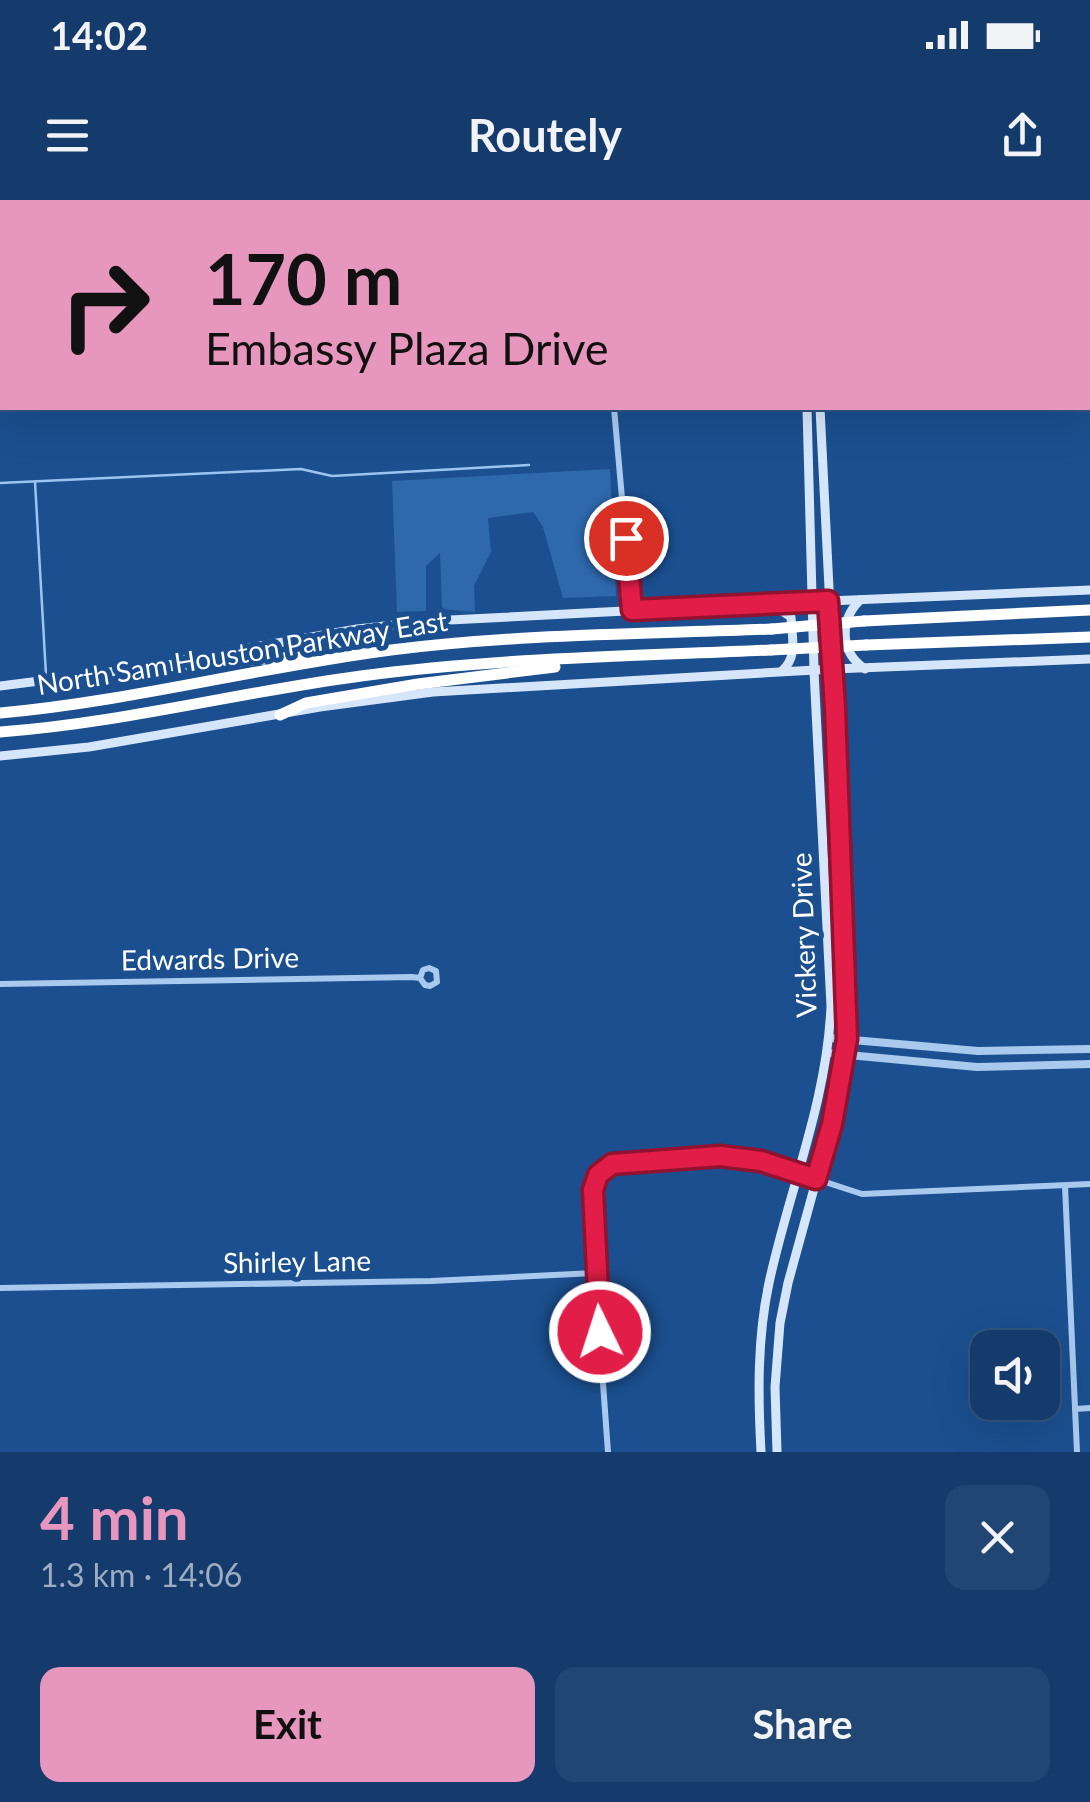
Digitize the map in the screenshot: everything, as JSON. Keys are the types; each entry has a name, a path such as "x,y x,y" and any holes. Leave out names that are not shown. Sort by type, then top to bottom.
{"highway":[{"name":"North Sam Houston Parkway East","path":"0,713 98,702 393,650 1090,608"},
{"name":"North Sam Houston Parkway East","path":"0,733 139,716 306,684 474,664 1090,637"},
{"path":"138,668 393,650"},
{"path":"280,715 306,703 418,684 639,656"}],"main road":[{"name":"Vickery Drive","path":"761,1452 761,1336 768,1288 800,1174 830,1038 806,410"},
{"name":"Vickery Drive","path":"778,1452 774,1387 780,1324 832,1124 847,1039 820,410"},
{"path":"808,490 822,490"},
{"name":"North Sam Houston Parkway East","path":"0,686 138,668 358,629 466,618 1090,590"},
{"path":"860,600 846,619 847,651 865,669"},
{"path":"770,604 791,617 793,656 780,673"},
{"path":"0,756 90,747 433,692 1090,659"},
{"path":"823,868 841,867"},
{"path":"828,962 844,962"}],"street":[{"path":"122,200 144,200"},
{"path":"614,410 632,610"},
{"name":"Edwards Drive","path":"0,984 420,978"},
{"path":"830,1038 948,1049 1090,1048"},
{"path":"947,1064 948,1049"},
{"path":"1040,1051 1040,1066"},
{"path":"827,1053 994,1068 1090,1064"},
{"path":"608,1452 593,1190 598,1175 612,1164 720,1156 761,1161 862,1194 1090,1184"},
{"path":"1065,1186 1077,1452"},
{"name":"Shirley Lane","path":"0,1288 421,1281 596,1273"},
{"path":"1075,1409 1090,1408"}],"shaded area":[{"path":"610,469 616,596 563,598 543,527 533,512 488,518 491,552 474,586 475,612 442,609 440,553 426,566 426,611 397,612 392,481"}],"waterway":[{"path":"0,483 301,469 332,476 529,465"},
{"path":"35,482 46,675"}],"route":[{"path":"600,1332 593,1190 598,1175 612,1164 720,1156 761,1161 816,1179 832,1124 847,1039 828,601 632,610 626,538"}]}
